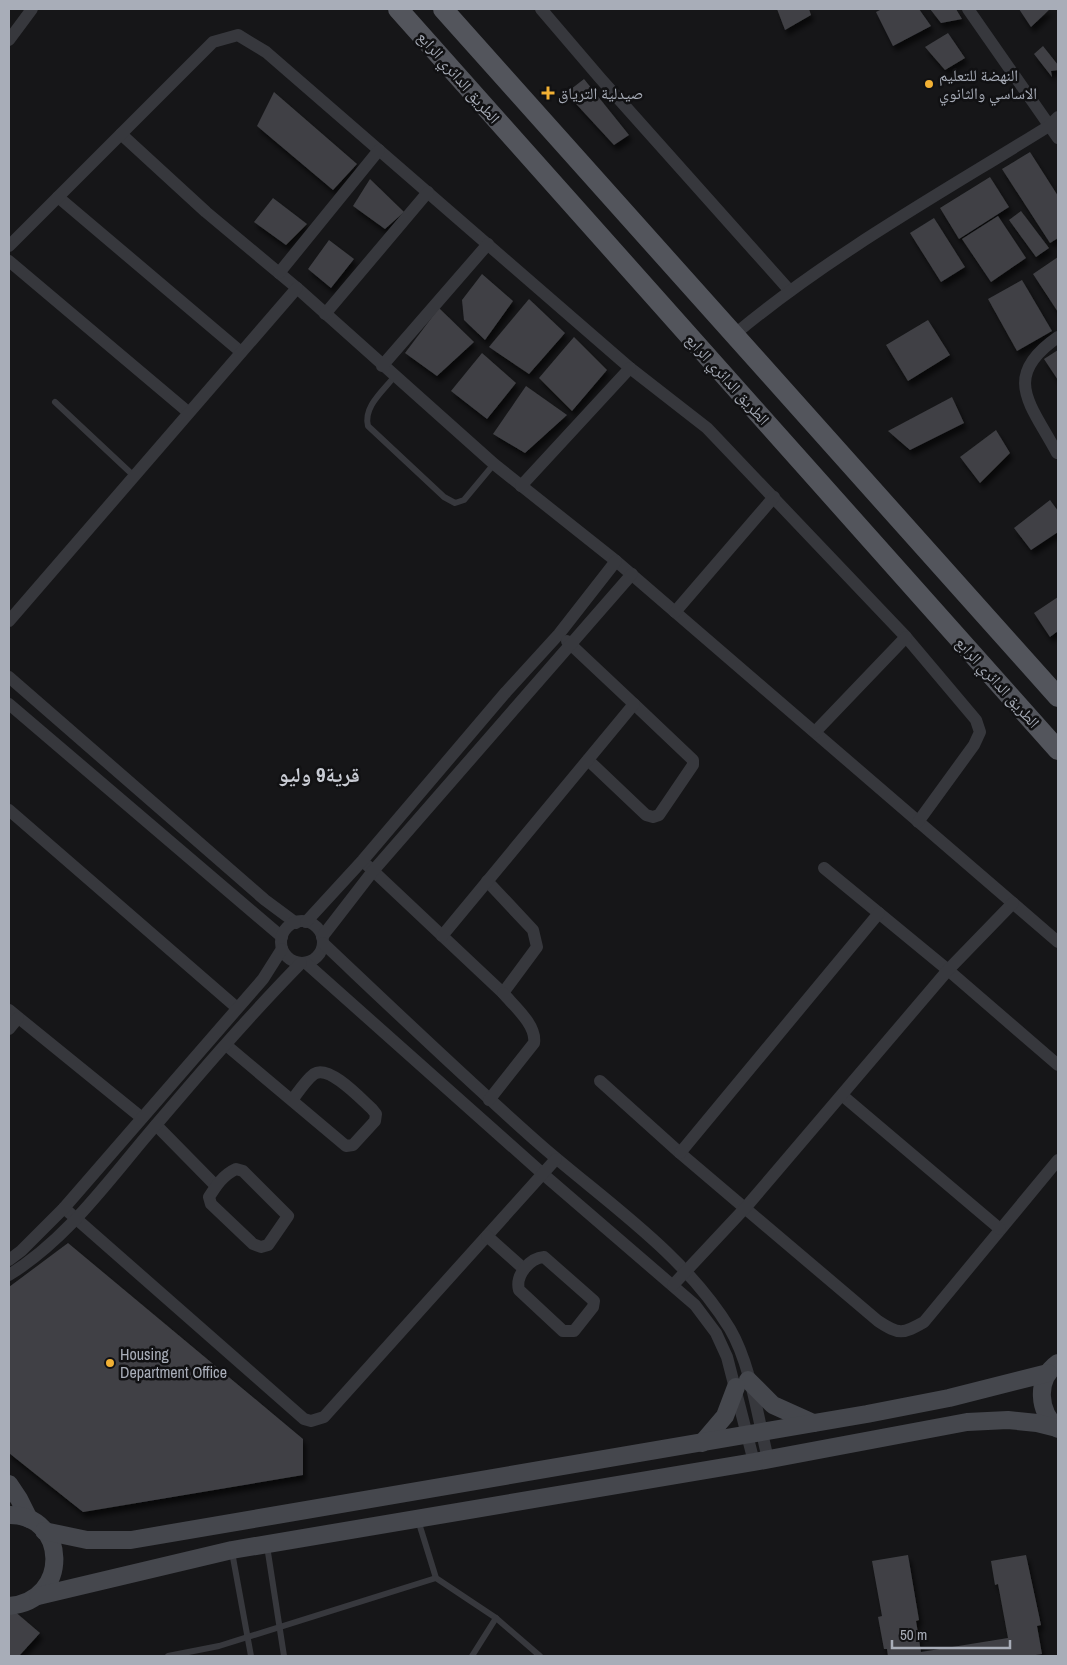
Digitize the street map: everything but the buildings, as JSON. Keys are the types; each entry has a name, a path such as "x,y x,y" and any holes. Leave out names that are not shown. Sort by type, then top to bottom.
{"main road":[{"name":"الطريق الدائري الرابع","path":"398,9 1058,750"},
{"name":"الطريق الدائري الرابع","path":"443,9 1058,696"}],"street":[{"path":"9,40 32,9"},
{"path":"541,9 790,291"},
{"path":"968,9 1054,121 1058,138"},
{"path":"9,246 213,42 238,35 266,52 630,368 707,428 906,637 976,720 980,732 974,745 918,822"},
{"path":"735,334 790,291 887,226 1054,121"},
{"path":"122,134 206,212 279,273 494,464 616,560 1058,942"},
{"path":"279,273 379,150"},
{"path":"324,314 428,192"},
{"path":"58,197 240,352"},
{"path":"382,366 488,244"},
{"path":"9,261 188,412"},
{"path":"9,621 296,288"},
{"path":"1057,453 1026,394 1024,381 1026,370 1034,357 1058,337"},
{"path":"521,486 630,368"},
{"path":"675,612 774,497"},
{"path":"9,1260 21,1251 64,1208 262,979 282,943 287,928 301,922 363,860 506,692 559,634 616,560"},
{"path":"9,1276 42,1253 76,1219 226,1045 303,963 319,954 322,940 373,870 572,645 632,574"},
{"path":"559,634 692,760 693,766 659,815 653,817 646,815 588,760"},
{"path":"815,732 906,637"},
{"path":"9,678 265,900 301,922 316,927 322,940 489,1100 655,1242 685,1272 715,1306 731,1332 761,1461"},
{"path":"9,704 282,943 293,961 303,963 695,1305 716,1333 742,1383 772,1405 814,1423"},
{"path":"442,936 634,704"},
{"path":"9,810 236,1007"},
{"path":"363,860 502,992 530,1025 535,1038 534,1043 489,1100"},
{"path":"824,868 948,970 1058,1065"},
{"path":"487,881 533,930 536,939 537,947 502,992"},
{"path":"673,1285 746,1207 843,1096 948,970 1012,903"},
{"path":"680,1153 879,913"},
{"path":"9,1029 13,1014 142,1118"},
{"path":"226,1045 293,1099 346,1146 354,1145 375,1121 376,1114 372,1109 332,1074 323,1071 314,1074 293,1099"},
{"path":"600,1081 680,1153 746,1207 878,1321 891,1330 906,1333 924,1322 1058,1160"},
{"path":"843,1096 1000,1229"},
{"path":"156,1125 216,1186"},
{"path":"64,1208 304,1419 311,1421 324,1417 556,1159"},
{"path":"243,1171 286,1212 288,1220 268,1245 261,1247 253,1244 211,1204 210,1197 216,1186 229,1172 243,1171"},
{"path":"487,1236 524,1269"},
{"path":"544,1257 590,1296 594,1301 593,1306 574,1331 563,1331 519,1290 519,1279 524,1269 536,1258 544,1257"},
{"path":"44,1530 87,1540 131,1540 755,1434 949,1398 1053,1368"},
{"path":"1053,1368 1041,1396 1043,1408 1048,1419 1058,1429"},
{"path":"702,1443 725,1416 742,1383"},
{"path":"12,1608 38,1596 232,1550 761,1461 967,1422 1008,1420 1037,1423 1058,1429"},
{"path":"9,1484 20,1499 29,1519"},
{"path":"9,1515 29,1519 44,1530 52,1543 55,1557 53,1572 48,1585 38,1596"}],"lane":[{"path":"394,377 368,410 366,418 368,426 444,498 455,503 464,500 494,464"},
{"path":"55,402 134,476"},
{"path":"418,1519 436,1578 496,1618 536,1655"},
{"path":"267,1545 284,1656"},
{"path":"232,1550 251,1656"},
{"path":"168,1656 248,1638 436,1578"},
{"path":"472,1656 496,1618"}],"place":[{"name":"النهضة للتعليم الاساسي والثانوي","path":"929,84"},
{"name":"صيدلية الترياق","path":"548,93"},
{"name":"Housing Department Office","path":"110,1363"}],"district":[{"name":"قرية9 وليو","path":"319,775"}]}
